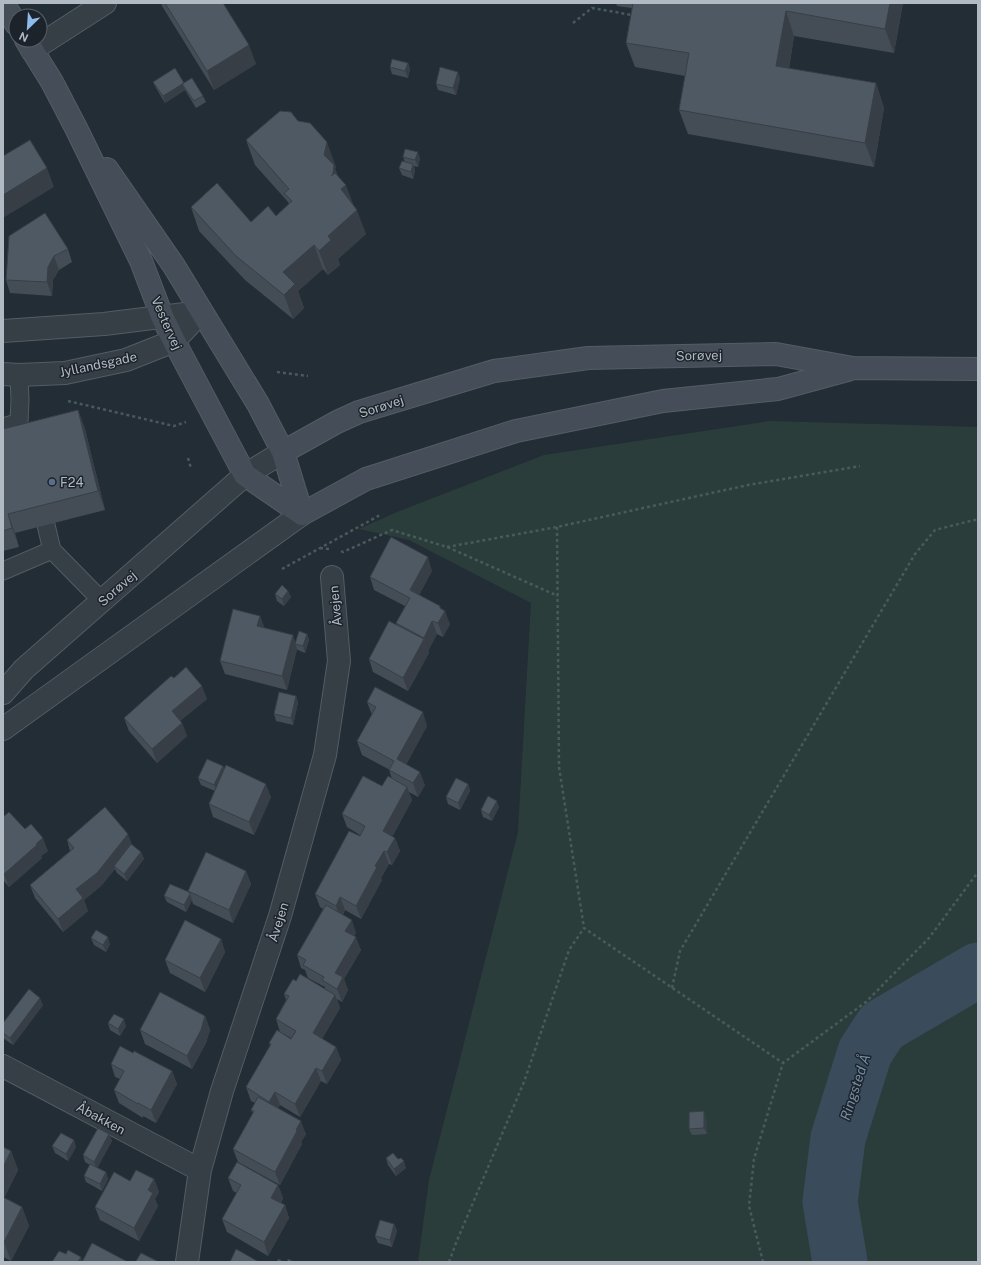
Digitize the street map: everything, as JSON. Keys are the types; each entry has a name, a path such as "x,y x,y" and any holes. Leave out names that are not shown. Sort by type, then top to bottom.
{"main road":[{"name":"Vestervej","path":"31,48 52,82 76,128 140,261 162,316 174,341 245,475 302,514"},
{"path":"76,128 119,185 162,247 258,404 283,452 302,514"},
{"name":"Sorøvej","path":"283,452 359,412 494,371 588,358 776,354 853,368 978,369"},
{"name":"Sorøvej","path":"302,514 366,479 516,431 663,401 778,389 853,368"}],"street":[{"name":"Vestervej","path":"48,34 105,3"},
{"path":"3,331 104,324 201,312"},
{"name":"Jyllandsgade","path":"11,375 65,373 126,360 174,341 201,312"},
{"name":"Sorøvej","path":"3,693 24,669 245,475 283,452"},
{"name":"Sorøvej","path":"3,729 302,514"},
{"name":"Åvejen","path":"187,1262 200,1170 222,1091 280,916 325,755 339,661 332,577"},
{"name":"Åbakken","path":"3,1066 200,1170"}],"lane":[{"path":"3,427 21,429 20,400 11,375"},
{"path":"46,525 52,550 102,601"},
{"path":"3,571 52,550"}],"path":[{"path":"573,23 592,8 638,16"},
{"path":"277,372 308,376"},
{"path":"64,400 174,426 213,414"},
{"path":"188,458 191,468"},
{"path":"447,547 557,528 748,485 860,466"},
{"path":"282,569 382,514"},
{"path":"672,988 680,951 915,554 935,530 978,520"},
{"path":"450,1262 459,1236 524,1082 569,950 584,928 559,767 557,528"},
{"path":"343,552 392,530 447,547 558,596"},
{"path":"763,1262 749,1206 751,1182 754,1159 783,1063 866,1002 929,938 978,872"},
{"path":"584,928 783,1063"}],"shaded area":[{"path":"770,421 978,427 978,1262 418,1262 429,1180 518,832 531,603 409,540 359,529 397,512 544,455"}],"building":[{"path":"165,3 223,3 249,45 207,71"},
{"path":"633,3 890,3 885,29 786,11 776,66 876,83 865,143 679,110 689,53 626,43"},
{"path":"392,59 408,63 405,71 390,67"},
{"path":"440,67 458,72 453,88 436,84"},
{"path":"175,68 184,83 163,96 153,82"},
{"path":"192,78 203,96 194,101 182,84"},
{"path":"280,111 291,112 298,121 310,123 327,142 324,155 334,165 333,174 331,176 335,173 346,185 341,189 357,210 328,236 331,240 319,251 314,245 283,272 295,284 284,295 236,256 191,207 217,183 251,222 268,206 276,216 292,201 284,193 289,189 246,140"},
{"path":"30,140 47,168 3,195 3,156"},
{"path":"405,149 418,152 415,160 403,157"},
{"path":"402,161 413,164 411,172 399,168"},
{"path":"45,213 68,249 54,256 48,267 47,282 6,280 9,236"},
{"path":"78,410 98,491 8,514 12,528 3,531 3,429"},
{"path":"391,537 428,557 410,590 440,606 440,608 445,611 438,623 432,621 424,638 396,623 410,598 370,577"},
{"path":"282,585 288,591 282,599 275,594"},
{"path":"233,609 260,616 257,626 293,635 282,676 220,661"},
{"path":"389,621 424,639 403,678 369,659"},
{"path":"299,631 307,634 303,646 295,644"},
{"path":"186,667 202,686 172,711 182,723 152,749 124,718 171,676 174,678"},
{"path":"375,687 423,712 397,759 420,772 413,783 389,770 394,761 357,741 376,707 367,702"},
{"path":"279,692 296,696 291,718 274,714"},
{"path":"207,759 223,766 214,785 198,778"},
{"path":"226,765 266,784 249,822 209,804"},
{"path":"363,776 382,786 388,776 407,787 383,831 395,838 387,852 384,851 375,866 377,867 356,906 340,897 336,906 315,894 349,831 360,836 365,826 342,814"},
{"path":"456,778 468,784 458,803 446,797"},
{"path":"488,796 497,801 489,815 481,810"},
{"path":"105,807 128,834 97,873 76,889 83,898 58,919 30,885 74,848 67,840"},
{"path":"9,812 25,829 31,824 43,838 4,874 3,817"},
{"path":"131,844 141,852 124,874 114,866"},
{"path":"206,852 246,871 229,910 188,891"},
{"path":"170,884 189,892 190,894 184,905 164,896"},
{"path":"326,905 352,920 345,931 356,937 335,973 343,977 337,989 322,980 324,977 303,965 306,960 297,955"},
{"path":"185,920 221,939 200,978 165,960"},
{"path":"96,930 108,937 103,945 91,938"},
{"path":"300,974 335,995 313,1033 336,1047 322,1071 316,1068 295,1104 275,1092 269,1102 246,1087 271,1044 269,1043 277,1030 291,1039 296,1031 276,1019 289,996 284,994 293,979 296,981"},
{"path":"29,989 40,998 10,1038 3,1033 3,1023"},
{"path":"160,992 205,1016 201,1030 187,1056 140,1030"},
{"path":"114,1014 124,1019 118,1029 108,1023"},
{"path":"120,1046 133,1053 134,1051 172,1071 151,1110 114,1090 124,1071 111,1064"},
{"path":"258,1097 301,1121 275,1172 233,1149 254,1111 251,1110"},
{"path":"704,1111 704,1128 689,1129 689,1112"},
{"path":"98,1128 109,1134 94,1162 83,1155"},
{"path":"61,1133 74,1140 66,1154 52,1146"},
{"path":"3,1147 11,1151 3,1167"},
{"path":"393,1153 398,1159 401,1158 404,1161 394,1169 386,1158"},
{"path":"237,1162 278,1185 271,1198 285,1205 264,1242 222,1219 241,1185 228,1178"},
{"path":"90,1164 106,1172 100,1184 84,1176"},
{"path":"136,1170 154,1179 148,1190 153,1193 134,1228 95,1207 114,1172 130,1181"},
{"path":"3,1197 22,1207 4,1242 3,1242"},
{"path":"380,1220 394,1224 390,1240 375,1236"},
{"path":"92,1243 128,1262 82,1262"},
{"path":"236,1249 259,1262 230,1262"},
{"path":"68,1250 81,1257 78,1262 52,1262 59,1251 66,1254"},
{"path":"141,1253 159,1262 136,1261"},
{"path":"278,1259 284,1262 277,1262"},
{"path":"288,1259 294,1262 287,1262"}],"waterway":[{"name":"Ringsted Å","path":"840,1262 830,1202 838,1138 865,1052 882,1026 978,970"}],"place":[{"name":"F24","path":"52,482"}]}
